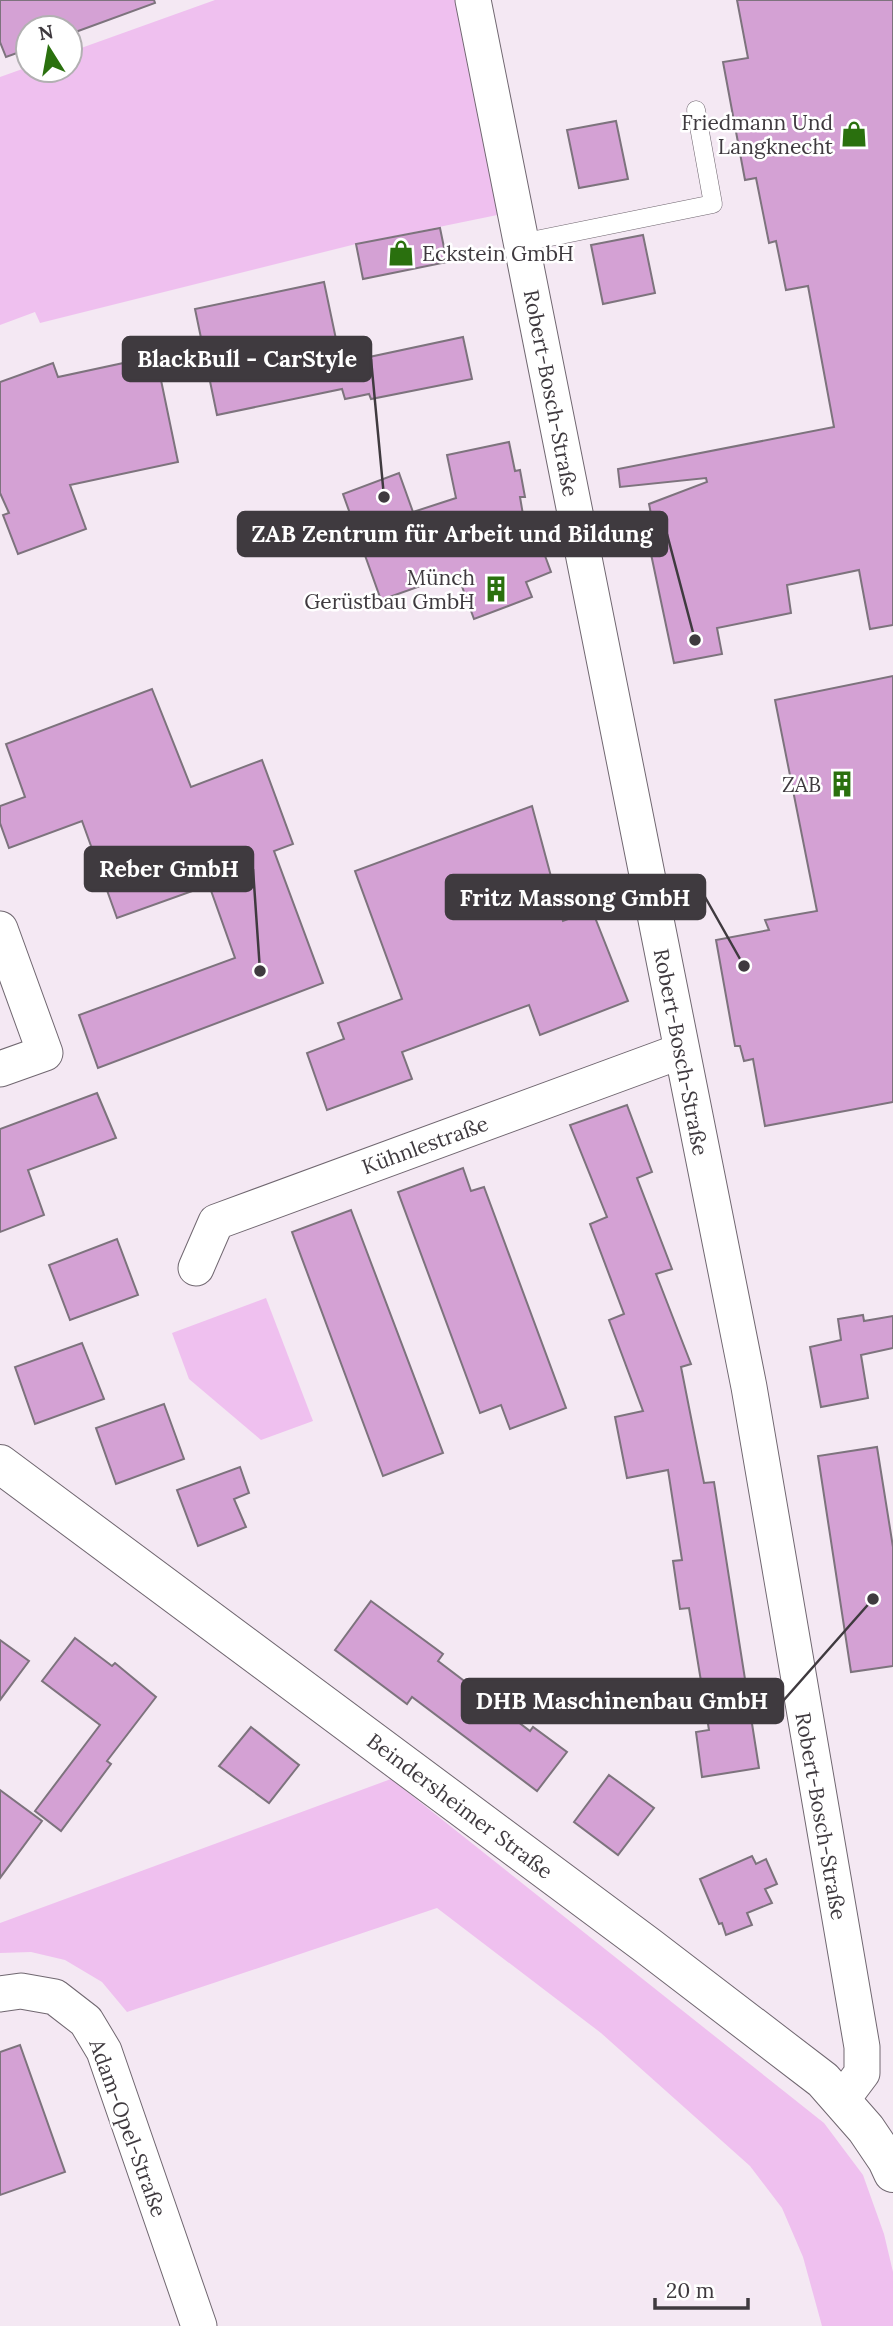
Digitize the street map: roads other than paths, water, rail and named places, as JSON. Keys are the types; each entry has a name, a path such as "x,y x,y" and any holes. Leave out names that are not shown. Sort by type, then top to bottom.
{"street":[{"name":"Robert-Bosch-Straße","path":"473,0 748,1387 862,2047 862,2073 841,2101"},
{"path":"0,929 45,1052 0,1069"},
{"name":"Kühnlestraße","path":"196,1268 216,1222 681,1051"},
{"name":"Beindersheimer Straße","path":"0,1464 648,1946 823,2080 866,2129 893,2174"},
{"name":"Adam-Opel-Straße","path":"0,1994 21,1991 55,1997 86,2021 104,2051 199,2326"}],"lane":[{"path":"521,243 713,204 696,110"}],"place":[{"name":"Friedmann Und Langknecht","path":"854,134"},
{"name":"Eckstein GmbH","path":"401,253"},
{"name":"BlackBull - CarStyle","path":"384,497"},
{"name":"Münch Gerüstbau GmbH","path":"496,589"},
{"name":"ZAB Zentrum für Arbeit und Bildung","path":"695,640"},
{"name":"ZAB","path":"842,784"},
{"name":"Fritz Massong GmbH","path":"744,966"},
{"name":"Reber GmbH","path":"260,971"},
{"name":"DHB Maschinenbau GmbH","path":"873,1599"}]}
